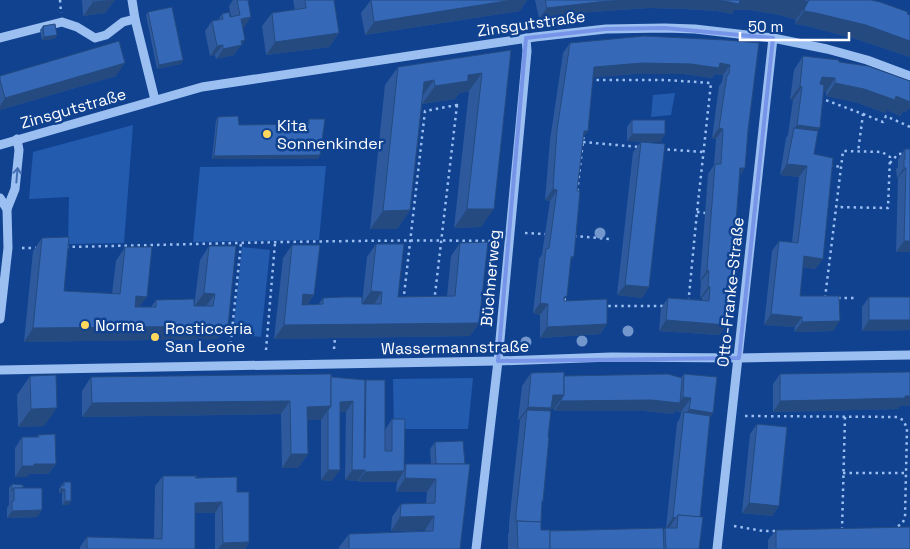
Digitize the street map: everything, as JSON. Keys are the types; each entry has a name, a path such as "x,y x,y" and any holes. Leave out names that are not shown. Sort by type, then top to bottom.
{"street":[{"path":"132,0 155,100"},
{"path":"0,38 62,22 78,27 95,38 106,34 123,22 135,19"},
{"name":"Zinsgutstraße","path":"0,144 202,87 526,38 606,29 695,29 773,38 827,49 867,60 910,76"},
{"name":"Büchnerweg","path":"476,549 498,362 528,51 526,38"},
{"name":"Otto-Franke-Straße","path":"717,549 773,38"},
{"path":"0,319 8,248 7,209 15,190 19,150 17,139"},
{"path":"0,198 7,209"},
{"name":"Wassermannstraße","path":"0,370 498,362 611,357 739,358 910,355"}],"path":[{"path":"590,80 666,80 711,83 688,306 564,306 583,142 590,80"},
{"path":"817,96 883,122 886,116 910,126"},
{"path":"457,105 441,241 434,303 403,304 425,111 457,105"},
{"path":"858,152 863,114"},
{"path":"583,142 647,148"},
{"path":"657,148 703,152"},
{"path":"825,298 836,207 843,151 882,152 890,157 888,208 836,207"},
{"path":"889,164 898,154 910,153"},
{"path":"824,164 841,167"},
{"path":"697,212 705,213"},
{"path":"730,216 740,217"},
{"path":"525,234 545,234"},
{"path":"571,236 610,239"},
{"path":"58,248 241,243 494,241"},
{"path":"230,350 241,243"},
{"path":"266,350 275,243"},
{"path":"22,248 40,248"},
{"path":"835,298 854,298"},
{"path":"334,349 335,338"},
{"path":"168,340 168,350"},
{"path":"745,416 897,416 903,420 907,428 905,518 902,524 895,528 886,529"},
{"path":"842,530 845,416"},
{"path":"844,473 906,473"},
{"path":"734,526 763,531 778,531"}],"highlighted area":[{"path":"665,28 773,38 739,358 498,361 526,38 606,29"}],"shaded area":[{"path":"675,93 671,115 651,117 653,95"},
{"path":"133,125 124,243 68,244 69,197 29,199 33,152"},
{"path":"326,166 319,240 193,242 200,167"},
{"path":"242,247 270,250 261,337 233,334"},
{"path":"473,378 468,429 394,429 393,379"}],"building":[{"path":"93,0 114,0 93,2"},
{"path":"237,0 248,0 251,17 241,19 245,40 241,41 242,45 223,49 223,45 217,46 212,21 223,19 222,14 229,12 230,17 240,15"},
{"path":"305,0 334,0 339,33 275,42 272,13 306,8"},
{"path":"371,0 512,0 374,22"},
{"path":"545,0 626,0 547,8"},
{"path":"709,0 740,0 739,4"},
{"path":"809,0 871,0 908,12 907,14 910,15 910,41 866,25 804,11"},
{"path":"172,7 183,60 159,65 148,12"},
{"path":"55,24 57,35 44,37 43,26"},
{"path":"644,36 759,43 745,168 740,168 727,325 666,320 668,298 709,301 709,271 707,270 715,164 721,164 723,129 719,128 730,65 720,63 719,68 691,64 642,63 594,67 588,131 584,131 577,191 580,191 574,256 571,257 567,296 564,297 564,301 607,299 607,324 547,327 548,304 540,303 546,249 549,248 557,190 553,189 557,130 570,43"},
{"path":"119,41 125,63 5,98 0,76"},
{"path":"511,50 494,209 467,209 482,73 468,75 468,81 435,86 434,80 424,82 410,210 383,211 398,67"},
{"path":"803,56 839,60 839,62 868,66 910,81 910,102 896,96 895,100 864,89 835,83 835,78 822,77 820,84 824,85 820,128 797,125 802,87 800,86"},
{"path":"238,116 239,125 309,124 309,119 325,119 320,155 214,156 218,117"},
{"path":"632,120 665,120 665,134 632,134"},
{"path":"794,128 818,131 814,154 833,158 823,259 804,256 800,296 839,296 840,321 802,322 802,317 771,314 779,241 798,243 807,166 787,164"},
{"path":"641,142 665,144 649,287 625,285"},
{"path":"905,149 910,149 910,241 904,241"},
{"path":"69,237 64,291 120,294 125,247 152,247 147,297 136,296 135,307 156,307 156,300 194,299 194,306 213,306 215,294 204,293 209,246 236,246 228,326 33,328 42,238"},
{"path":"488,242 479,323 284,325 292,245 320,245 314,295 303,294 302,305 323,304 323,298 344,297 362,297 362,304 381,304 382,292 371,291 376,244 404,244 398,297 455,296 460,243"},
{"path":"869,297 910,297 910,320 869,320"},
{"path":"564,372 564,395 553,395 551,408 528,407 531,373"},
{"path":"910,372 910,396 905,396 905,398 780,401 780,374"},
{"path":"331,374 331,406 307,407 308,454 291,454 290,401 92,403 91,377"},
{"path":"668,374 682,378 680,403 651,400 561,401 564,395 564,376"},
{"path":"684,374 717,377 713,413 689,409 691,398 683,397"},
{"path":"56,375 57,408 31,409 30,376"},
{"path":"331,377 365,380 364,458 366,380 385,380 385,451 392,451 392,419 405,419 404,471 365,472 365,470 352,470 353,401 340,402 340,470 328,470 328,410 331,406"},
{"path":"527,410 551,411 541,522 516,522"},
{"path":"684,412 710,416 700,517 678,515 676,518 673,517"},
{"path":"757,424 787,427 779,506 749,503"},
{"path":"55,434 56,464 22,466 22,437 39,437 38,435"},
{"path":"463,441 465,464 436,464 435,442"},
{"path":"406,464 470,464 460,549 349,549 349,534 433,531 434,516 400,517 401,504 435,503 436,479 405,478"},
{"path":"163,476 197,476 195,478 237,477 237,492 249,492 249,542 223,543 222,502 195,503 195,549 87,549 87,537 162,539"},
{"path":"64,482 71,482 71,501 65,501 65,489 61,489 61,485 64,486"},
{"path":"12,484 23,485 23,488 14,488 12,491"},
{"path":"14,488 42,488 42,510 12,511"},
{"path":"678,515 703,517 699,549 666,549 665,528 677,528"},
{"path":"517,521 541,522 541,530 550,530 550,549 518,549"},
{"path":"910,527 910,549 776,549 776,530"},
{"path":"663,528 664,549 550,549 550,531"}],"place":[{"name":"Kita Sonnenkinder","path":"267,134"},
{"name":"Norma","path":"85,325"},
{"name":"Rosticceria San Leone","path":"155,337"}]}
